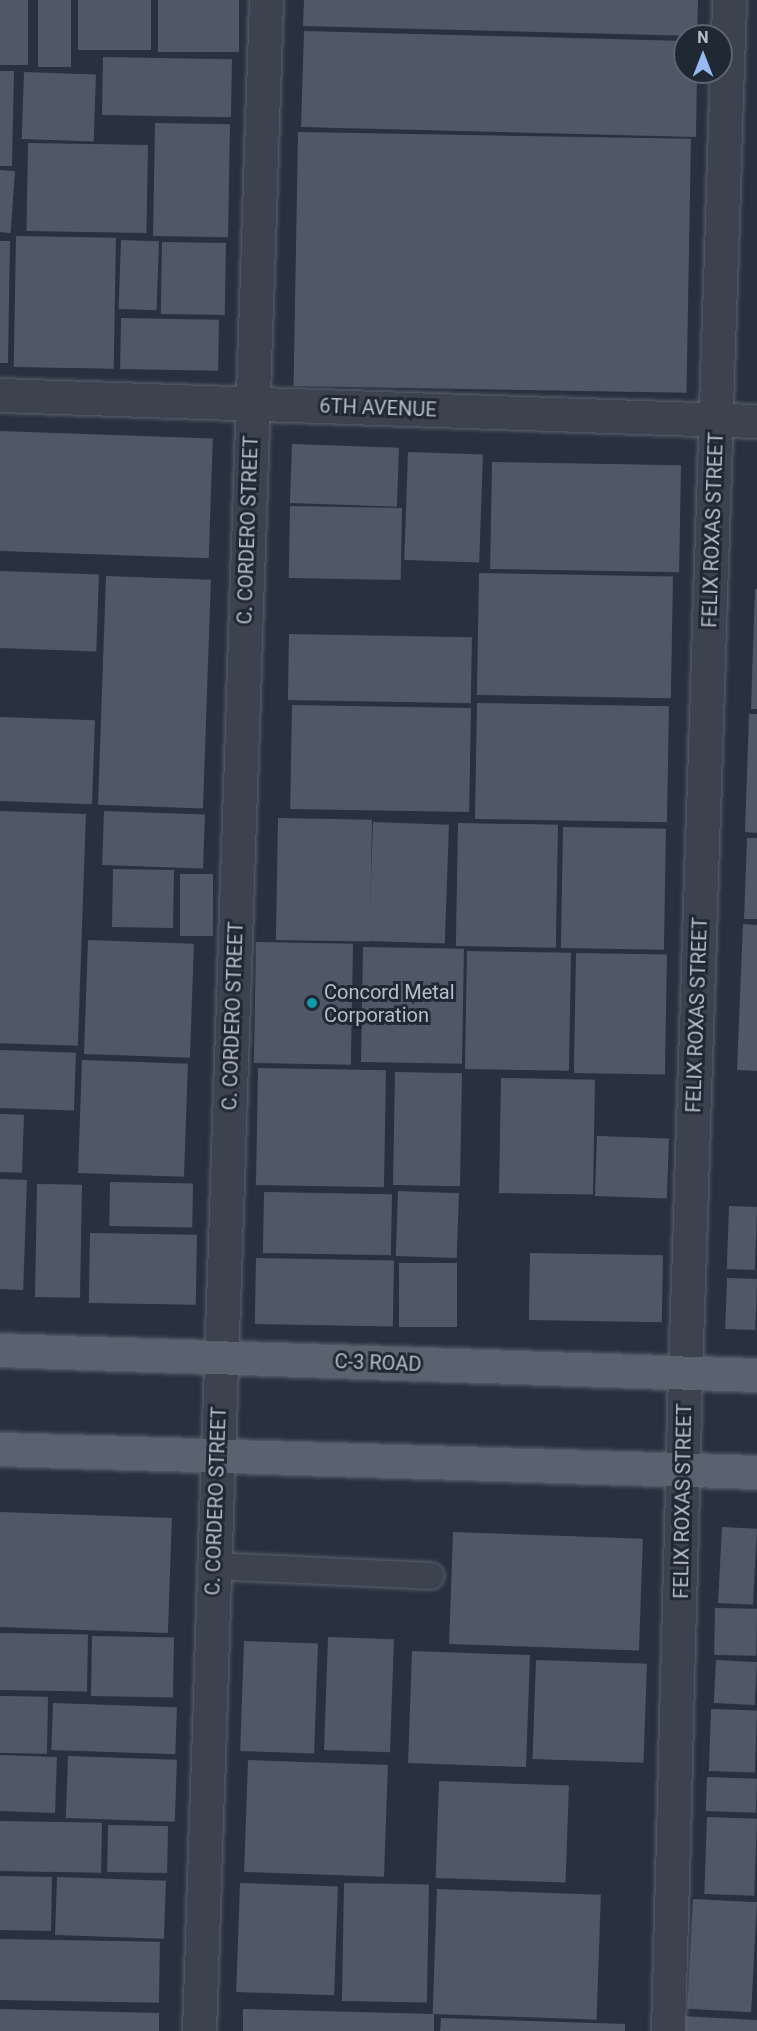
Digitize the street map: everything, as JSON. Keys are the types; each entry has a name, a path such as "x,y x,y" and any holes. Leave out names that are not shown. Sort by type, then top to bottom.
{"main road":[{"name":"C-3 ROAD","path":"0,1350 757,1375"},
{"path":"0,1449 757,1472"}],"street":[{"name":"C. CORDERO STREET","path":"199,2031 266,0"},
{"name":"FELIX ROXAS STREET","path":"668,2031 685,1470 685,1373 729,0"},
{"name":"6TH AVENUE","path":"0,395 757,421"}],"lane":[{"path":"214,1566 431,1576"}],"building":[{"path":"0,0 28,0 28,65 0,65"},
{"path":"38,0 71,0 71,67 38,67"},
{"path":"78,0 151,0 151,50 78,50"},
{"path":"158,0 239,0 239,52 158,52"},
{"path":"304,0 698,0 697,24 673,24 673,35 303,26"},
{"path":"304,31 673,41 673,84 697,84 696,137 301,127"},
{"path":"103,57 232,59 231,117 102,115"},
{"path":"0,71 14,71 12,166 0,166"},
{"path":"24,72 96,75 94,141 22,139"},
{"path":"155,123 230,124 228,237 153,236"},
{"path":"298,132 691,139 687,393 294,386"},
{"path":"28,143 148,145 146,233 26,231"},
{"path":"0,170 15,171 11,233 0,232"},
{"path":"16,236 116,238 114,369 14,367"},
{"path":"121,240 159,241 157,310 119,309"},
{"path":"0,241 10,241 8,363 0,363"},
{"path":"162,242 226,243 225,315 161,314"},
{"path":"121,318 219,320 218,371 120,369"},
{"path":"0,431 213,438 209,558 0,551"},
{"path":"292,444 399,448 397,507 290,503"},
{"path":"408,452 483,455 479,563 404,560"},
{"path":"492,462 681,465 679,572 490,569"},
{"path":"290,506 402,508 401,580 289,578"},
{"path":"0,571 99,574 96,651 0,648"},
{"path":"479,573 673,576 671,698 477,695"},
{"path":"106,576 211,580 203,809 98,805"},
{"path":"755,589 757,589 757,709 751,709"},
{"path":"289,634 472,637 471,703 288,700"},
{"path":"477,703 669,706 667,822 475,819"},
{"path":"292,705 471,708 469,812 290,809"},
{"path":"749,714 757,714 757,833 745,832"},
{"path":"0,717 95,720 92,804 0,801"},
{"path":"0,811 86,814 78,1046 0,1043"},
{"path":"104,811 205,815 203,868 102,865"},
{"path":"278,818 372,820 370,942 276,940"},
{"path":"373,822 449,825 445,944 369,941"},
{"path":"458,823 558,825 556,948 456,946"},
{"path":"563,827 666,829 664,950 561,948"},
{"path":"747,838 757,838 757,919 744,919"},
{"path":"113,869 174,870 173,928 112,927"},
{"path":"180,874 213,874 213,936 180,936"},
{"path":"743,924 757,925 757,1071 737,1070"},
{"path":"88,940 194,944 190,1058 84,1054"},
{"path":"256,942 353,944 351,1065 254,1063"},
{"path":"363,947 464,949 462,1064 361,1062"},
{"path":"467,951 571,953 569,1071 465,1069"},
{"path":"576,953 667,955 665,1075 574,1073"},
{"path":"0,1050 76,1053 74,1111 0,1108"},
{"path":"82,1060 188,1064 184,1177 78,1173"},
{"path":"258,1068 386,1070 384,1187 256,1185"},
{"path":"395,1072 462,1073 460,1186 393,1185"},
{"path":"501,1078 595,1080 593,1195 499,1193"},
{"path":"0,1114 24,1115 22,1173 0,1172"},
{"path":"597,1136 669,1139 667,1198 595,1196"},
{"path":"0,1179 27,1180 23,1290 0,1289"},
{"path":"110,1182 193,1183 192,1227 109,1226"},
{"path":"37,1184 82,1185 80,1298 35,1297"},
{"path":"398,1191 459,1193 457,1258 396,1256"},
{"path":"264,1192 392,1194 391,1255 263,1253"},
{"path":"729,1206 757,1207 755,1270 727,1269"},
{"path":"90,1233 197,1235 196,1305 89,1303"},
{"path":"530,1253 663,1255 662,1322 529,1320"},
{"path":"256,1258 394,1260 393,1326 255,1324"},
{"path":"399,1263 457,1263 457,1327 399,1327"},
{"path":"727,1278 757,1279 755,1330 725,1329"},
{"path":"0,1512 172,1518 168,1633 0,1627"},
{"path":"722,1527 757,1529 753,1605 718,1603"},
{"path":"453,1532 643,1539 639,1651 449,1644"},
{"path":"715,1608 757,1609 756,1656 714,1655"},
{"path":"0,1633 88,1635 87,1692 0,1690"},
{"path":"92,1636 174,1637 173,1697 91,1696"},
{"path":"328,1637 394,1639 390,1752 324,1750"},
{"path":"244,1641 318,1644 314,1754 240,1751"},
{"path":"412,1651 530,1655 526,1767 408,1763"},
{"path":"536,1660 647,1664 643,1763 533,1759"},
{"path":"716,1660 757,1662 755,1705 714,1703"},
{"path":"0,1696 48,1697 47,1754 0,1753"},
{"path":"53,1703 177,1707 175,1754 51,1750"},
{"path":"711,1709 757,1711 755,1773 709,1771"},
{"path":"0,1755 57,1757 55,1813 0,1811"},
{"path":"68,1756 177,1760 175,1822 66,1818"},
{"path":"248,1760 388,1765 384,1877 244,1872"},
{"path":"707,1777 757,1779 756,1813 706,1811"},
{"path":"439,1781 569,1786 566,1882 436,1878"},
{"path":"707,1817 757,1819 754,1896 704,1894"},
{"path":"0,1821 102,1823 101,1873 0,1871"},
{"path":"108,1825 168,1826 167,1873 107,1872"},
{"path":"0,1876 52,1877 51,1931 0,1930"},
{"path":"57,1877 166,1881 164,1939 55,1935"},
{"path":"240,1883 338,1886 334,1995 236,1992"},
{"path":"344,1883 429,1884 427,2002 342,2001"},
{"path":"437,1889 601,1895 597,2020 433,2014"},
{"path":"693,1899 757,1902 751,2012 687,2009"},
{"path":"0,1939 160,1942 159,2003 0,2000"},
{"path":"0,2009 159,2013 159,2031 0,2031"},
{"path":"243,2009 434,2014 434,2031 243,2031"},
{"path":"681,2016 757,2020 757,2031 680,2031"},
{"path":"441,2018 625,2024 625,2031 440,2031"}],"place":[{"name":"Concord Metal Corporation","path":"312,1003"}]}
